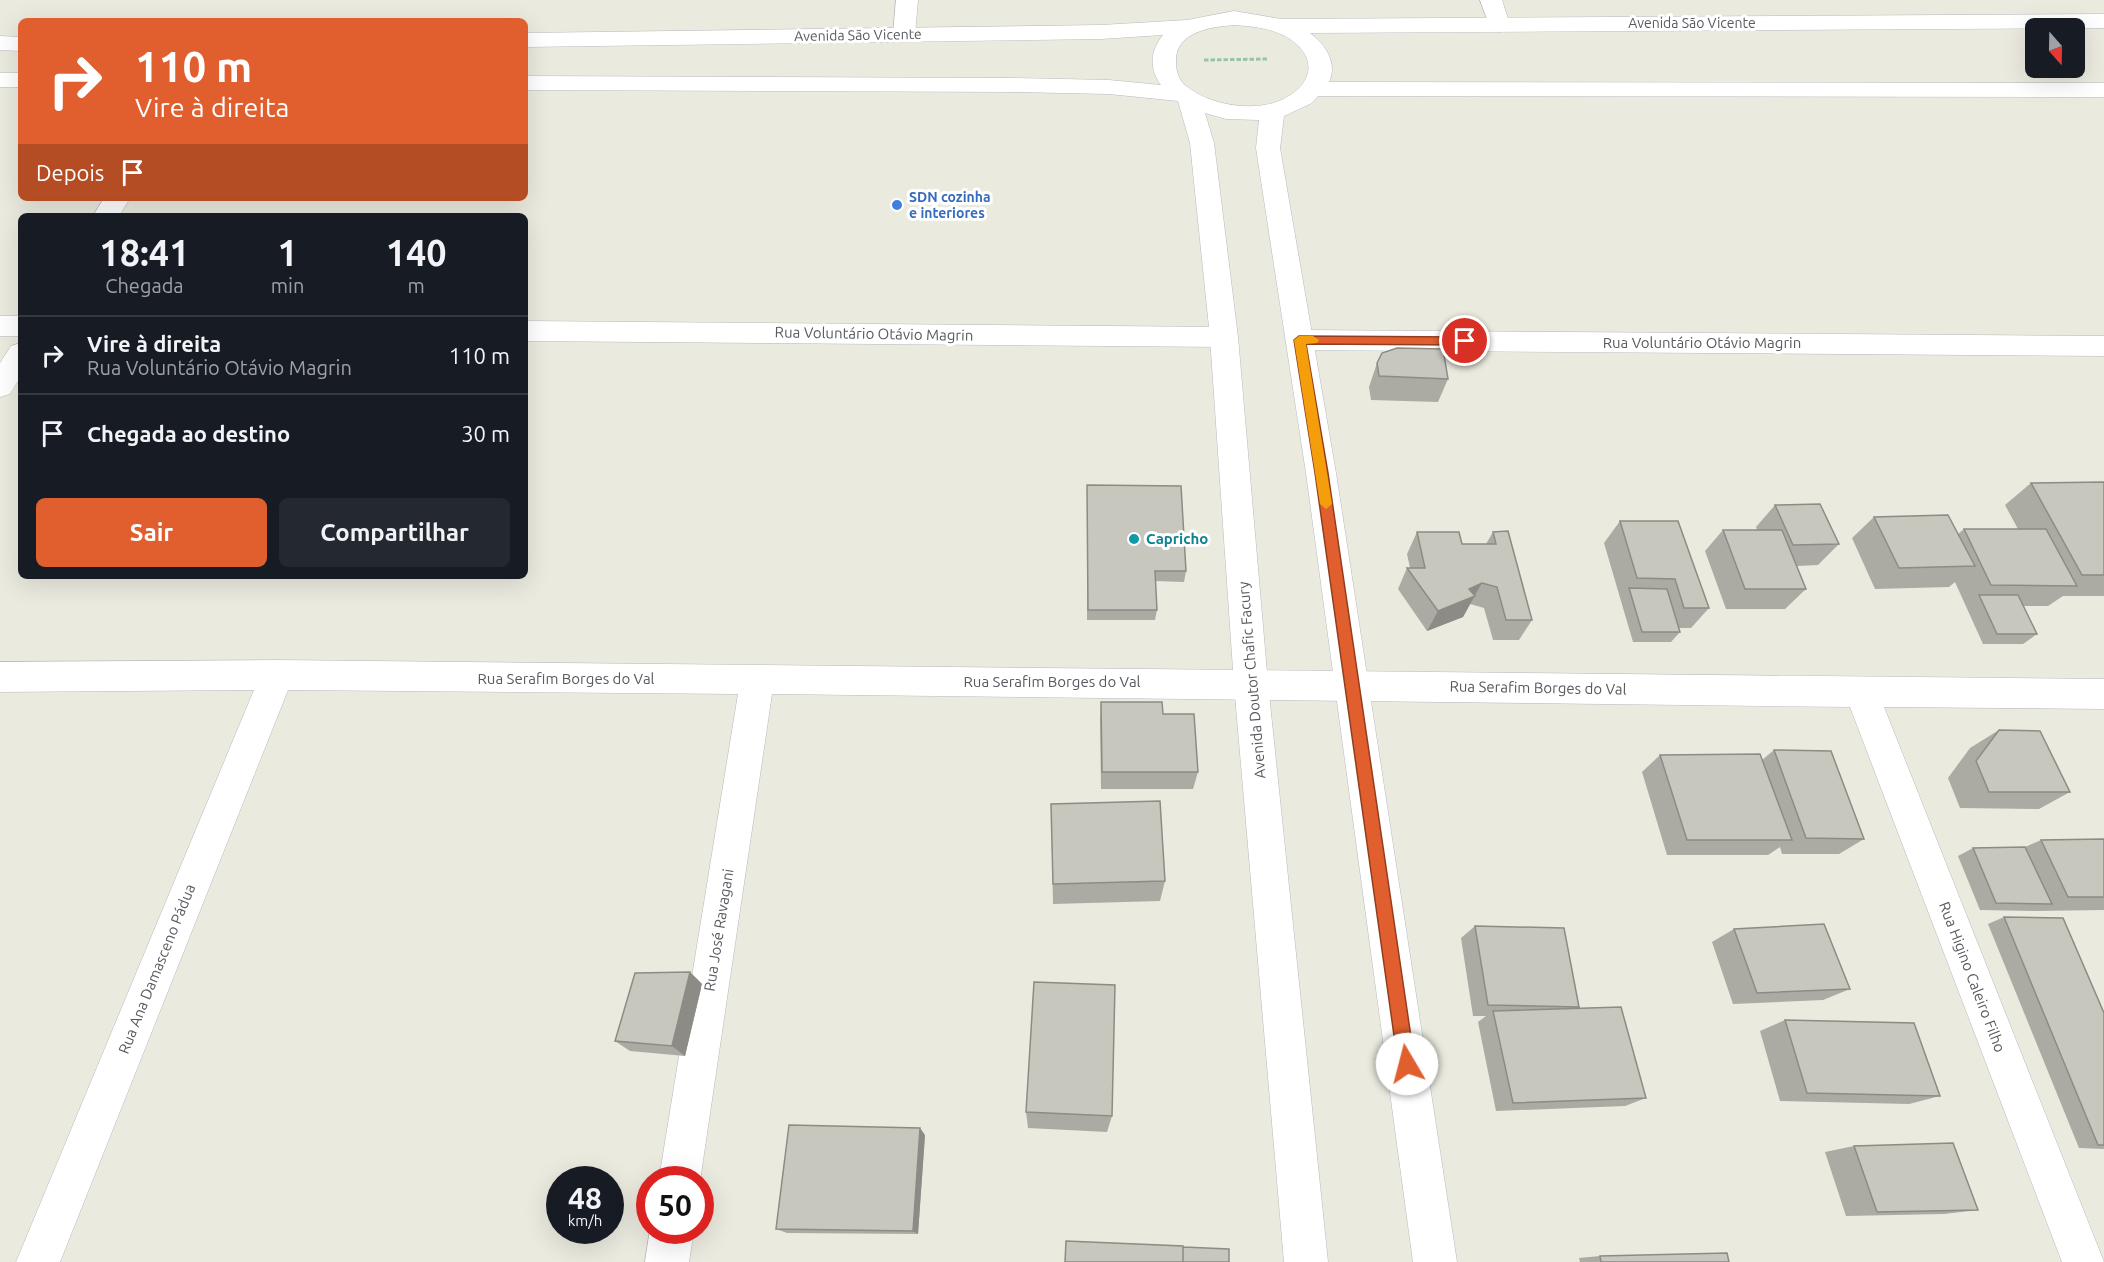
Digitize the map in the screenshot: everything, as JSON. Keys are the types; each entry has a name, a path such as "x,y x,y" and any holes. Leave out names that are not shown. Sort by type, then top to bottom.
{"main road":[{"path":"904,34 907,0"},
{"path":"1491,0 1499,25"},
{"path":"1234,18 1258,20 1281,26 1305,40 1320,59 1321,74 1315,88 1297,102 1272,111 1251,114 1228,112 1207,107 1185,96 1170,83 1164,72 1162,60 1166,47 1176,36 1190,27 1211,20 1234,18"},
{"name":"Avenida São Vicente","path":"1281,26 2104,21"},
{"name":"Avenida São Vicente","path":"528,40 1101,32 1190,27"},
{"path":"0,44 18,44"},
{"path":"0,80 18,80"},
{"path":"528,83 1012,85 1109,87 1185,96"},
{"path":"1315,88 2104,90"},
{"name":"Avenida Doutor Chafic Facury","path":"1185,96 1202,143 1224,337 1251,684 1306,1262"},
{"path":"1272,111 1268,148 1352,685 1435,1262"},
{"path":"0,326 18,326"},
{"name":"Rua Voluntário Otávio Magrin","path":"528,330 1224,337"},
{"name":"Rua Voluntário Otávio Magrin","path":"1299,340 2104,346"},
{"path":"0,386 18,358"},
{"name":"Rua Serafim Borges do Val","path":"0,677 277,675 2104,694"},
{"name":"Rua Ana Damasceno Pádua","path":"38,1262 277,675"},
{"name":"Rua José Ravagani","path":"682,1166 758,680"},
{"name":"Rua Higino Caleiro Filho","path":"1861,691 2084,1262"},
{"path":"667,1262 670,1244"}],"building":[{"path":"1397,348 1443,349 1448,379 1379,376 1377,363 1382,353"},
{"path":"2104,482 2104,575 2082,575 2031,483"},
{"name":"Capricho","path":"1087,485 1181,486 1186,571 1155,571 1157,610 1088,610"},
{"path":"1820,504 1839,544 1793,545 1775,505"},
{"path":"1948,515 1975,566 1899,568 1874,517"},
{"path":"1620,521 1678,521 1709,608 1684,608 1675,579 1637,578"},
{"path":"1964,529 2046,529 2077,586 1991,585"},
{"path":"1723,530 1782,530 1806,589 1745,589"},
{"path":"1508,531 1532,620 1506,620 1497,587 1482,583 1469,589 1475,596 1438,611 1407,568 1425,568 1417,532 1459,532 1462,544 1496,544 1493,532"},
{"path":"1629,588 1667,589 1680,632 1642,632"},
{"path":"1979,595 2018,595 2037,634 1997,634"},
{"path":"1101,702 1162,702 1163,714 1194,714 1198,772 1102,772"},
{"path":"1999,730 2040,731 2070,792 1989,792 1976,761"},
{"path":"1774,750 1831,751 1864,839 1806,838"},
{"path":"1760,754 1792,840 1687,840 1660,755"},
{"path":"1160,801 1165,881 1053,884 1051,804"},
{"path":"2104,839 2104,897 2068,897 2041,840"},
{"path":"2025,847 2052,904 1996,903 1973,848"},
{"path":"2004,917 2063,918 2104,1013 2104,1145 2098,1145"},
{"path":"1824,924 1850,989 1757,993 1734,929"},
{"path":"1475,926 1564,928 1579,1007 1488,1005"},
{"path":"690,972 672,1046 615,1041 635,973"},
{"path":"1034,982 1115,985 1112,1116 1026,1112"},
{"path":"1621,1007 1646,1098 1513,1103 1493,1011"},
{"path":"1785,1020 1914,1023 1940,1096 1807,1093"},
{"path":"789,1125 920,1128 913,1231 776,1229"},
{"path":"1953,1143 1978,1210 1877,1212 1854,1146"},
{"path":"1066,1241 1183,1246 1183,1262 1065,1262"},
{"path":"1183,1247 1229,1249 1229,1262 1183,1262"},
{"path":"1727,1253 1729,1262 1601,1262 1600,1256"}],"slow traffic":[{"path":"1313,340 1299,340 1326,504"}],"place":[{"name":"SDN cozinha e interiores","path":"897,205"},
{"name":"Capricho","path":"1134,539"}],"route":[{"path":"1407,1064 1321,473 1299,340 1465,341"}]}
